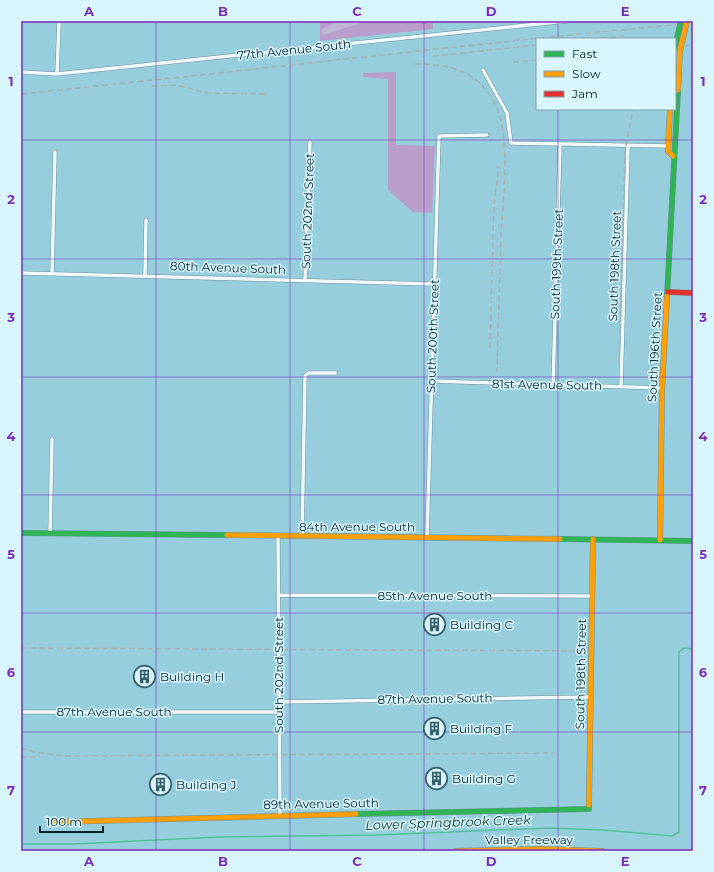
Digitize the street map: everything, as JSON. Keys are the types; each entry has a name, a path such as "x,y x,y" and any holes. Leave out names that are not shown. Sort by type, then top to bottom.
{"main road":[{"path":"676,43 681,21"},
{"name":"South 196th Street","path":"660,540 662,388 668,292 673,156 676,145 680,50 687,21"},
{"name":"South 196th Street","path":"670,110 668,152 673,156"},
{"path":"668,292 693,293"},
{"name":"84th Avenue South","path":"21,533 693,540"},
{"name":"South 198th Street","path":"589,809 593,539"},
{"name":"89th Avenue South","path":"54,822 280,815 589,809"},
{"name":"Valley Freeway","path":"456,851 542,849 602,851"}],"street":[{"path":"57,74 59,21"},
{"name":"77th Avenue South","path":"21,72 57,74 566,21"},
{"path":"483,70 507,113 511,143 668,146"},
{"name":"South 200th Street","path":"427,537 439,136 487,136"},
{"name":"South 202nd Street","path":"305,280 310,142"},
{"name":"South 199th Street","path":"553,385 560,144"},
{"name":"South 198th Street","path":"621,386 628,146"},
{"path":"52,274 56,152"},
{"path":"145,276 146,220"},
{"name":"80th Avenue South","path":"21,273 434,284"},
{"path":"302,536 305,376 308,372 336,372"},
{"name":"81st Avenue South","path":"431,381 662,388"},
{"path":"50,534 52,439"},
{"name":"South 202nd Street","path":"278,536 280,815"},
{"name":"85th Avenue South","path":"279,595 592,596"},
{"name":"87th Avenue South","path":"280,702 591,697"},
{"name":"87th Avenue South","path":"21,712 280,712"}],"shaded area":[{"path":"320,21 338,21 321,30 323,35 367,21 433,21 433,29 320,41"},
{"path":"338,21 367,21 322,35 321,30"},
{"path":"396,72 396,145 435,146 432,213 413,212 388,190 388,79 363,77 363,73"}],"waterway":[{"name":"Lower Springbrook Creek","path":"21,844 73,844 219,837 376,835 549,828 603,830 672,836 679,832 679,652 684,648 693,649"}],"railway":[{"path":"545,38 693,23"},
{"path":"603,38 624,36"},
{"path":"21,94 536,39"},
{"path":"676,50 693,43"},
{"path":"433,56 536,45"},
{"path":"513,62 536,60"},
{"path":"415,64 449,67 460,70 469,75 478,81 486,90 499,113 503,129 505,166 501,235 497,372"},
{"path":"152,86 177,85 207,93 267,94"},
{"path":"619,362 625,151 633,110"},
{"path":"490,348 494,204 499,166"},
{"path":"21,648 580,651"},
{"path":"21,748 35,752 64,756 555,753"},
{"path":"21,757 40,757"}],"traffic: fast":[{"path":"676,43 681,21"},
{"path":"667,296 678,90"},
{"path":"21,533 227,535"},
{"path":"560,539 693,541"},
{"path":"356,814 589,809 589,805"}],"traffic: slow":[{"path":"678,90 680,50 687,21"},
{"path":"670,110 668,151 673,156"},
{"path":"660,540 662,388 667,296"},
{"path":"227,535 560,539"},
{"path":"589,805 593,539"},
{"path":"54,822 356,814"},
{"path":"456,851 542,849 602,851"}],"traffic: jam":[{"path":"668,292 693,293"}],"place":[{"name":"Building C","path":"435,625"},
{"name":"Building H","path":"144,677"},
{"name":"Building F","path":"435,729"},
{"name":"Building G","path":"436,779"},
{"name":"Building J","path":"161,785"}]}
